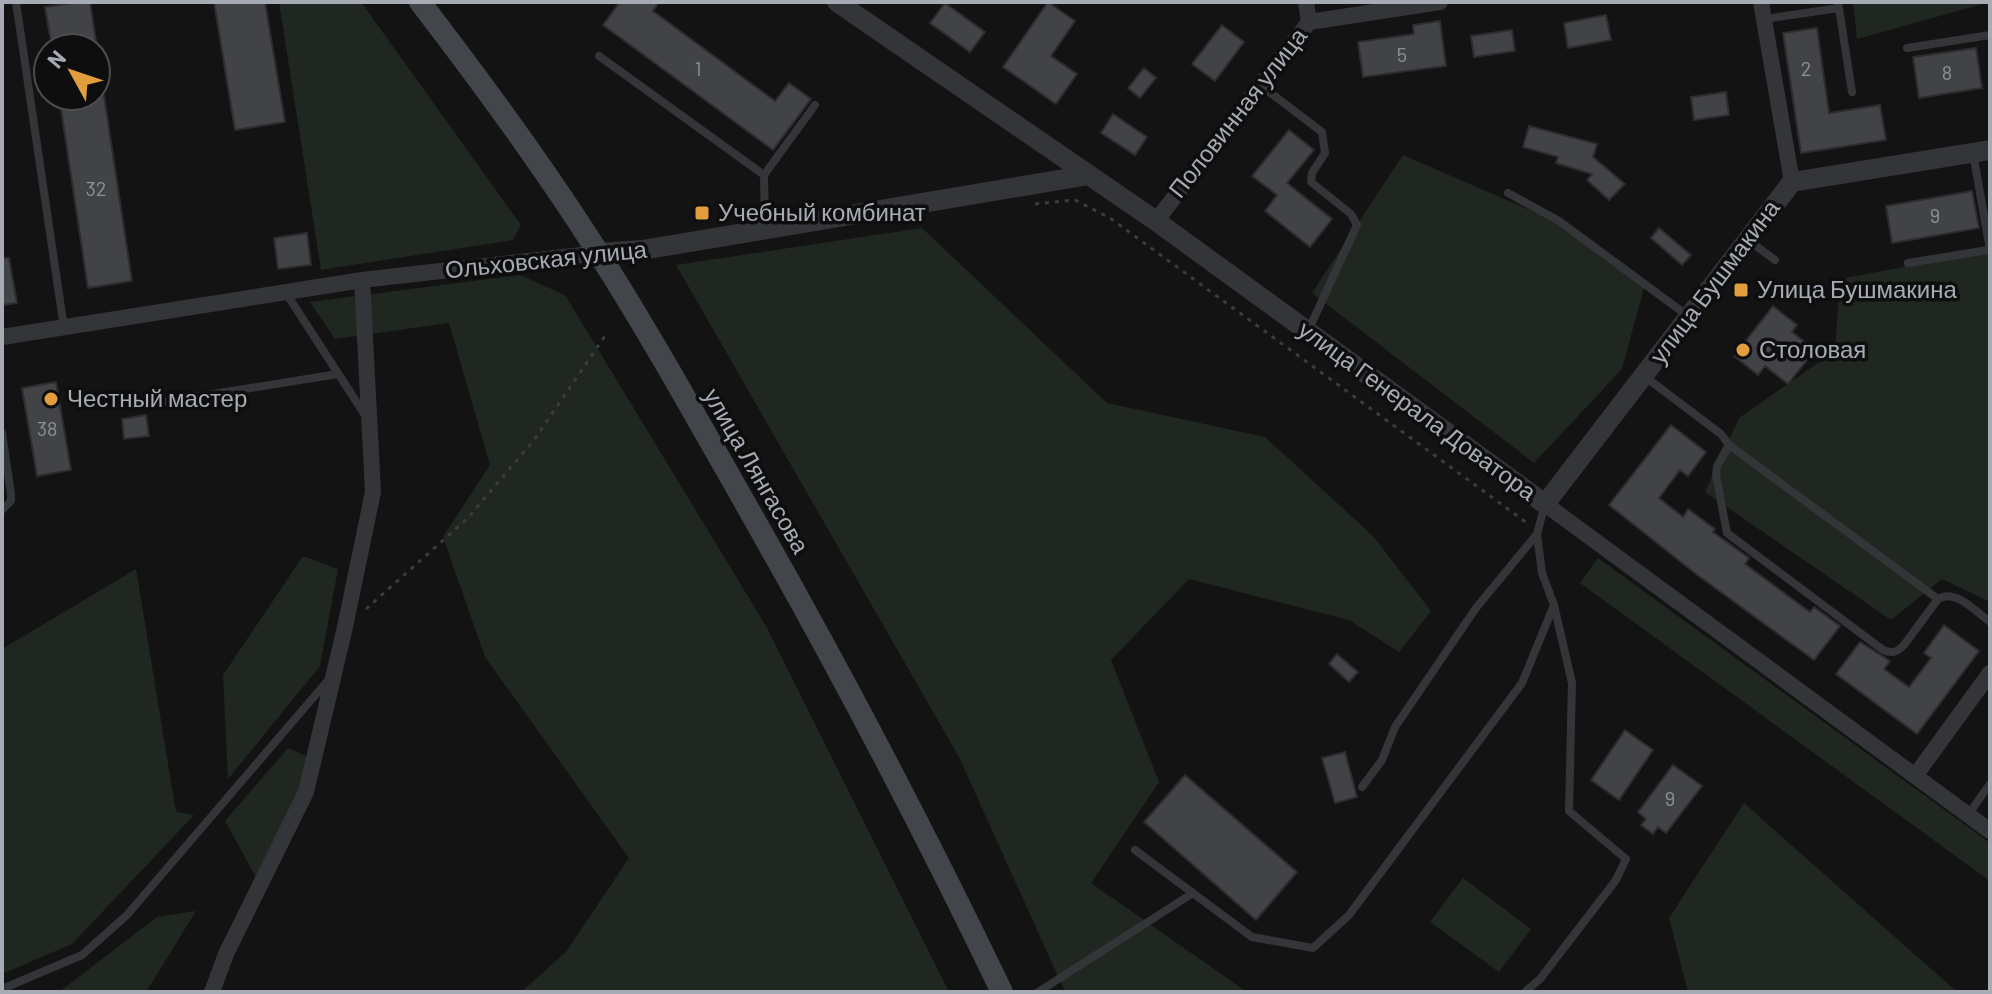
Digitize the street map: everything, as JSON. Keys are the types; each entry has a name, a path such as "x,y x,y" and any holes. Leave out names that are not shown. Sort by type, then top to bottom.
{"main road":[{"name":"улица Лянгасова","path":"420,2 479,78 599,253 833,658 946,876 1002,992"}],"street":[{"name":"улица Генерала Доватора","path":"837,2 1156,221 1990,831"},
{"name":"Половинная улица","path":"1156,221 1309,22 1306,2"},
{"path":"1309,22 1440,2"},
{"path":"1762,10 1792,182"},
{"name":"улица Бушмакина","path":"1545,504 1792,182 1982,151"},
{"name":"Ольховская улица","path":"2,337 362,280 642,250 1089,175"},
{"path":"212,992 226,954 306,792 336,671 373,492 362,280"},
{"path":"1915,776 1990,673"}],"lane":[{"path":"16,2 64,328"},
{"path":"1762,10 1838,5 1852,92"},
{"path":"1907,48 1990,35"},
{"path":"599,56 764,175"},
{"path":"1260,85 1322,132 1325,153 1312,173 1311,182 1351,214 1357,225 1308,331"},
{"path":"765,229 764,175 815,105"},
{"path":"1908,263 1989,250 1982,151"},
{"path":"1508,193 1559,221 1689,316"},
{"path":"1748,239 1775,260"},
{"path":"286,293 370,423"},
{"path":"157,403 338,374"},
{"path":"1643,376 1721,434 1729,445 1938,599"},
{"path":"2,433 11,494 11,501 2,510"},
{"path":"1729,445 1717,466 1716,475 1727,533 1871,641 1890,653 1897,651 1938,599 1945,595 1953,595 1990,622"},
{"path":"1525,992 1540,979 1616,880 1626,859 1569,811 1572,683 1554,605 1542,573 1537,534 1545,504"},
{"path":"1362,787 1382,760 1395,727 1476,608 1537,534"},
{"path":"1135,850 1252,937 1313,948 1349,915 1522,683 1554,605"},
{"path":"2,989 82,955 127,915 336,671"},
{"path":"1968,815 1990,784"},
{"path":"1038,992 1193,893"}],"path":[{"path":"1033,204 1075,200 1110,218 1528,524 1545,504"},
{"path":"345,627 467,519 534,440 605,336"}],"shaded area":[{"path":"279,2 361,2 521,225 513,240 321,270"},
{"path":"1853,2 1990,2 1857,39"},
{"path":"1403,155 1548,218 1645,284 1622,369 1534,463 1312,293"},
{"path":"922,228 1107,403 1265,437 1373,536 1431,611 1399,652 1349,620 1189,579 1111,660 1159,782 1091,883 1247,992 1065,992 959,757 676,265"},
{"path":"1990,253 1990,602 1942,579 1891,620 1705,492 1739,418 1835,351 1840,279"},
{"path":"520,275 565,295 766,626 949,992 521,992 566,952 629,858 485,657 443,537 490,465 449,323 335,339 310,302"},
{"path":"303,556 338,569 320,666 228,779 223,675"},
{"path":"1598,558 1990,843 1990,881 1580,583"},
{"path":"136,569 176,812 194,815 72,944 2,974 2,649"},
{"path":"288,748 306,756 303,791 257,879 225,821"},
{"path":"1744,803 1957,992 1688,992 1669,918"},
{"path":"1463,878 1531,929 1499,972 1430,922"},
{"path":"196,911 146,992 59,992 157,917"}],"building":[{"path":"90,2 95,32 49,32 45,7"},
{"path":"214,2 265,2 285,122 235,130"},
{"path":"620,2 659,2 653,11 775,101 789,83 811,99 773,150 603,25"},
{"path":"1048,2 1075,21 1051,56 1077,74 1056,104 1003,67"},
{"path":"945,3 985,32 970,52 930,23"},
{"path":"1606,15 1611,40 1568,48 1564,23"},
{"path":"1440,21 1446,66 1363,77 1358,42 1414,34 1413,25"},
{"path":"1222,25 1244,42 1215,81 1192,64"},
{"path":"1817,28 1829,113 1880,105 1886,140 1801,153 1783,33"},
{"path":"1512,30 1515,51 1474,57 1471,36"},
{"path":"1976,48 1982,88 1919,98 1913,57"},
{"path":"1144,68 1156,78 1140,98 1128,88"},
{"path":"1726,92 1729,115 1694,120 1691,97"},
{"path":"61,112 106,112 132,281 88,288"},
{"path":"1113,114 1147,137 1135,155 1101,133"},
{"path":"1529,126 1597,144 1593,157 1625,184 1609,200 1587,180 1592,174 1556,163 1558,157 1523,147"},
{"path":"1289,130 1314,150 1287,183 1332,219 1310,247 1265,211 1277,195 1252,176"},
{"path":"1972,191 1979,228 1892,243 1886,206"},
{"path":"1659,228 1691,255 1682,265 1651,238"},
{"path":"307,233 311,265 278,269 274,238"},
{"path":"2,258 9,258 17,303 2,305"},
{"path":"1773,306 1797,325 1792,332 1815,350 1788,384 1765,366 1758,375 1734,356"},
{"path":"56,382 71,470 37,476 22,388"},
{"path":"146,415 149,436 124,439 122,419"},
{"path":"1671,425 1706,452 1688,476 1680,470 1659,498 1683,517 1688,509 1749,558 1745,564 1810,612 1814,607 1840,626 1814,660 1696,574 1609,505"},
{"path":"1944,625 1979,651 1917,734 1836,674 1860,642 1890,661 1884,669 1909,687 1931,658 1924,653"},
{"path":"1337,654 1358,672 1349,682 1329,664"},
{"path":"1625,730 1653,750 1619,800 1591,780"},
{"path":"1345,752 1357,797 1335,803 1322,758"},
{"path":"1673,765 1702,786 1666,833 1658,827 1653,834 1641,825 1646,819 1638,812"},
{"path":"1185,775 1297,872 1256,920 1144,822"}],"place":[{"name":"Учебный комбинат","path":"702,213"},
{"name":"Улица Бушмакина","path":"1741,290"},
{"name":"Столовая","path":"1743,350"},
{"name":"Честный мастер","path":"51,399"}]}
